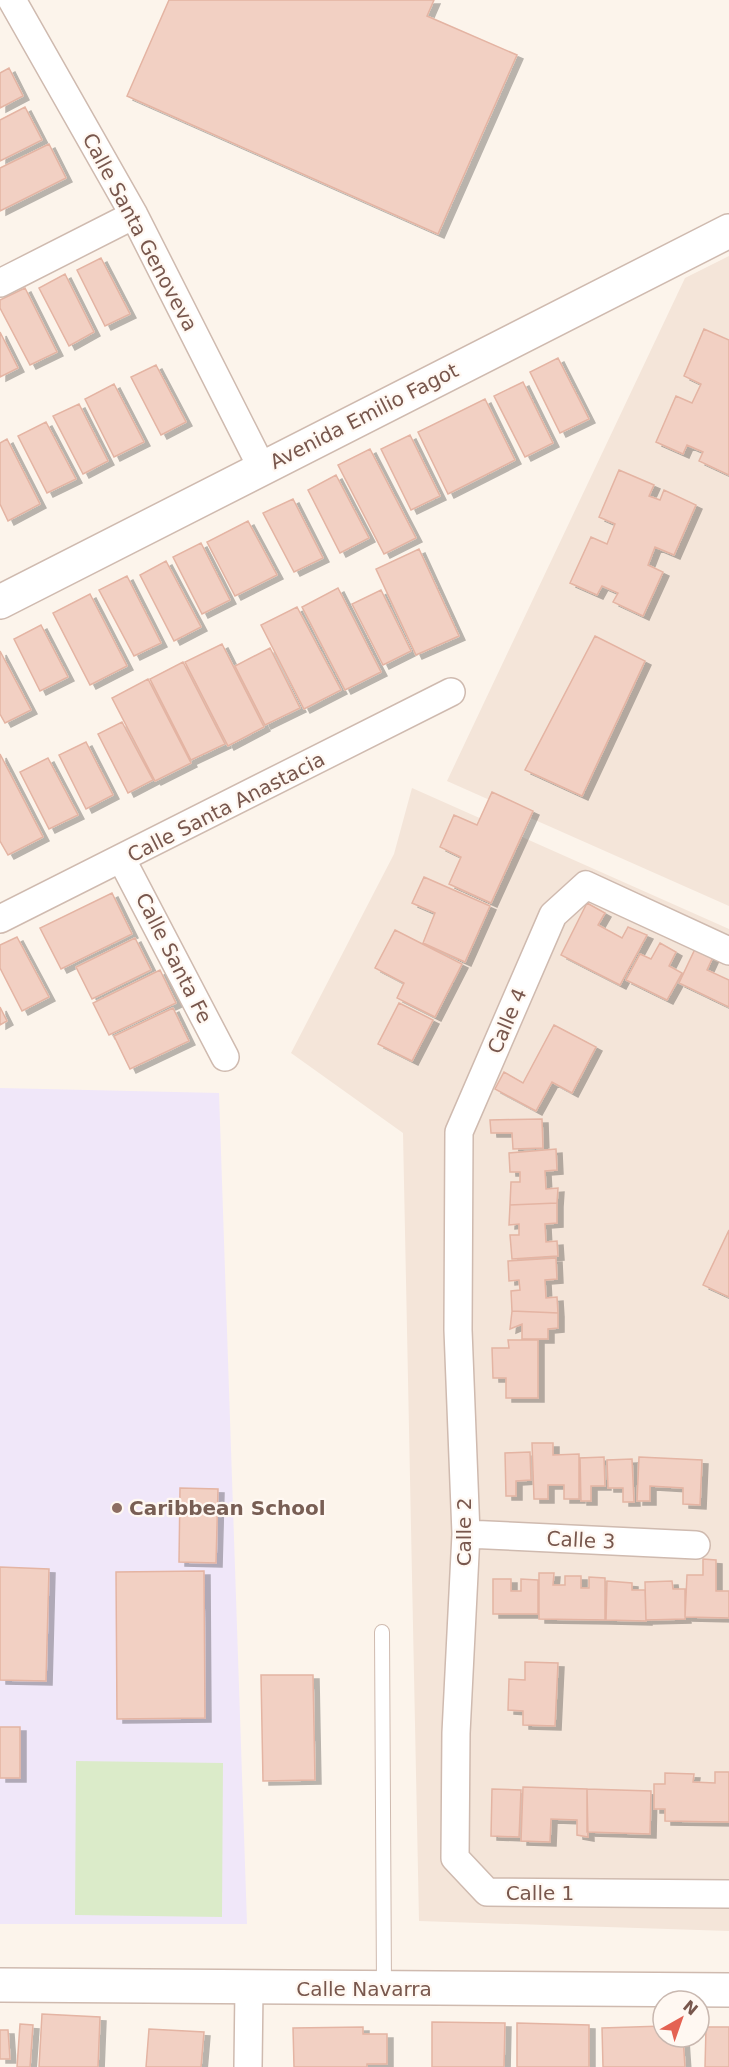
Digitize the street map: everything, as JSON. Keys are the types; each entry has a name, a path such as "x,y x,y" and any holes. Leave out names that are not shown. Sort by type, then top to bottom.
{"street":[{"name":"Calle Santa Genoveva","path":"12,0 134,215 262,468"},
{"path":"0,283 134,215"},
{"name":"Avenida Emilio Fagot","path":"0,602 729,231"},
{"name":"Calle Santa Anastacia","path":"0,919 122,860 451,692"},
{"name":"Calle Santa Fe","path":"122,860 225,1057"},
{"name":"Calle 4","path":"458,1330 459,1132 553,915 586,885 729,951"},
{"name":"Calle 2","path":"456,1733 466,1534 458,1330"},
{"name":"Calle 3","path":"466,1534 696,1545"},
{"name":"Calle 1","path":"456,1733 455,1858 487,1892 729,1894"},
{"name":"Calle Navarra","path":"0,1985 729,1990"},
{"path":"248,2067 249,1988"}],"lane":[{"path":"382,1632 384,1989"}],"shaded area":[{"path":"729,256 729,906 447,781 685,278"},
{"path":"412,788 729,929 729,1931 419,1921 403,1133 291,1053 394,854"},
{"name":"Caribbean School","path":"0,1088 219,1093 247,1924 0,1924"}],"green space":[{"path":"76,1761 223,1763 222,1917 75,1915"}],"building":[{"path":"169,0 434,0 427,16 517,55 438,234 127,96"},
{"path":"9,68 23,96 0,108 0,73"},
{"path":"25,107 42,140 0,161 0,120"},
{"path":"49,144 66,178 0,211 0,168"},
{"path":"101,258 130,314 105,326 77,270"},
{"path":"65,274 94,332 69,346 39,288"},
{"path":"25,288 57,352 30,365 0,308 0,300"},
{"path":"704,329 729,340 729,475 699,461 703,452 687,445 683,454 656,442 676,396 692,403 701,384 684,376"},
{"path":"0,332 18,368 0,377"},
{"path":"558,358 589,419 560,433 530,372"},
{"path":"156,365 186,422 161,435 131,377"},
{"path":"523,382 553,443 525,457 494,396"},
{"path":"114,384 144,442 114,457 85,399"},
{"path":"485,399 515,460 448,494 418,432"},
{"path":"79,404 108,461 83,474 53,416"},
{"path":"46,422 76,479 47,493 18,436"},
{"path":"410,435 440,496 411,510 381,449"},
{"path":"7,439 40,504 8,521 0,504 0,443"},
{"path":"370,449 416,538 384,554 338,465"},
{"path":"619,470 654,485 649,496 660,500 664,490 696,505 674,555 655,547 648,565 663,572 643,616 613,602 618,593 602,586 597,595 570,583 591,537 607,544 615,524 599,517"},
{"path":"336,475 369,538 340,553 308,490"},
{"path":"293,499 323,558 294,572 263,513"},
{"path":"248,521 277,575 235,596 207,542"},
{"path":"201,543 230,600 202,614 173,557"},
{"path":"419,549 459,636 416,655 376,569"},
{"path":"166,561 201,627 174,641 140,575"},
{"path":"127,576 161,643 134,656 99,590"},
{"path":"338,588 381,672 345,690 302,607"},
{"path":"381,590 411,651 383,665 352,604"},
{"path":"90,594 127,666 90,685 53,613"},
{"path":"297,607 341,690 304,709 261,625"},
{"path":"41,625 68,677 40,691 14,639"},
{"path":"595,636 645,661 582,796 525,770"},
{"path":"222,644 264,727 228,746 185,662"},
{"path":"270,648 300,708 265,725 235,666"},
{"path":"0,651 31,710 5,723 0,714"},
{"path":"183,662 225,744 191,760 150,679"},
{"path":"148,679 191,763 155,781 112,698"},
{"path":"122,722 153,780 128,793 98,734"},
{"path":"86,742 113,795 86,809 59,755"},
{"path":"0,754 43,837 8,855 0,841"},
{"path":"48,758 78,815 49,829 20,772"},
{"path":"492,792 533,811 491,903 449,884 461,857 440,847 454,815 477,825"},
{"path":"424,877 490,906 465,962 423,943 435,913 412,903"},
{"path":"112,893 132,934 61,969 40,928"},
{"path":"587,903 605,913 598,925 622,938 628,927 647,935 620,985 561,955"},
{"path":"395,930 462,964 435,1017 397,998 404,983 375,968"},
{"path":"17,937 49,997 22,1011 0,968 0,945"},
{"path":"135,938 151,970 92,999 76,967"},
{"path":"660,943 676,952 669,966 682,973 667,1000 626,980 640,954 651,959"},
{"path":"695,949 713,957 707,970 729,980 729,1007 679,983"},
{"path":"160,970 176,1003 109,1035 93,1003"},
{"path":"399,1003 433,1020 412,1061 378,1044"},
{"path":"0,1007 7,1021 0,1025"},
{"path":"173,1008 189,1041 130,1069 114,1036"},
{"path":"554,1025 596,1047 572,1093 552,1082 536,1111 495,1089 504,1072 523,1083"},
{"path":"542,1119 543,1148 513,1149 512,1133 491,1133 490,1120"},
{"path":"556,1149 557,1170 545,1171 546,1189 558,1188 557,1203 510,1205 511,1182 520,1182 520,1172 510,1172 509,1153"},
{"path":"557,1203 557,1223 545,1224 546,1242 557,1241 558,1256 512,1259 510,1235 519,1235 519,1224 509,1225 510,1205"},
{"path":"729,1230 729,1297 703,1285"},
{"path":"556,1258 557,1279 545,1280 546,1298 557,1297 558,1313 512,1311 511,1291 520,1290 519,1280 509,1281 508,1261"},
{"path":"512,1311 558,1313 558,1328 548,1329 548,1339 522,1339 522,1324 510,1329"},
{"path":"508,1340 538,1340 538,1398 506,1398 506,1378 493,1378 492,1348 509,1348"},
{"path":"532,1443 553,1443 553,1455 579,1454 579,1499 564,1499 564,1485 548,1485 548,1499 534,1499"},
{"path":"530,1452 531,1480 516,1481 516,1496 506,1496 505,1453"},
{"path":"604,1457 605,1486 591,1486 591,1501 581,1501 580,1458"},
{"path":"639,1457 702,1460 700,1505 683,1504 683,1488 650,1486 650,1501 637,1501"},
{"path":"632,1459 634,1502 623,1502 623,1488 608,1488 607,1460"},
{"path":"180,1488 218,1489 216,1563 179,1562"},
{"path":"703,1559 716,1560 716,1591 729,1591 729,1618 685,1617 687,1575 703,1575"},
{"path":"0,1567 49,1569 46,1681 0,1680"},
{"path":"204,1571 205,1718 117,1719 116,1572"},
{"path":"539,1573 554,1573 553,1585 565,1585 565,1576 581,1576 581,1588 589,1588 589,1577 605,1578 605,1620 539,1619"},
{"path":"493,1579 511,1579 511,1591 521,1591 521,1579 538,1580 538,1614 493,1614"},
{"path":"607,1581 632,1583 632,1590 645,1590 646,1621 606,1620"},
{"path":"672,1581 673,1589 685,1589 685,1619 646,1620 645,1582"},
{"path":"525,1662 558,1663 555,1726 523,1725 523,1711 508,1710 509,1679 525,1680"},
{"path":"261,1675 313,1675 315,1780 263,1781"},
{"path":"0,1727 20,1727 20,1778 0,1778"},
{"path":"715,1772 729,1772 729,1822 665,1821 665,1809 654,1809 654,1784 665,1784 665,1773 694,1774 693,1782 715,1783"},
{"path":"523,1787 587,1789 588,1837 577,1835 577,1820 551,1819 550,1842 521,1841"},
{"path":"492,1789 521,1790 519,1837 491,1836"},
{"path":"587,1789 651,1791 650,1834 587,1832"},
{"path":"42,2014 100,2017 98,2067 39,2067"},
{"path":"432,2022 505,2023 504,2067 432,2067"},
{"path":"517,2023 589,2025 589,2067 517,2067"},
{"path":"20,2024 33,2025 30,2067 17,2067"},
{"path":"651,2026 651,2049 684,2049 685,2067 603,2067 602,2028"},
{"path":"363,2027 363,2034 387,2034 387,2064 367,2064 367,2067 294,2067 293,2028"},
{"path":"711,2027 729,2027 729,2067 705,2067 705,2049 711,2049"},
{"path":"149,2029 204,2032 201,2067 146,2067"},
{"path":"0,2030 8,2030 10,2059 0,2059"}],"place":[{"name":"Caribbean School","path":"117,1508"}]}
